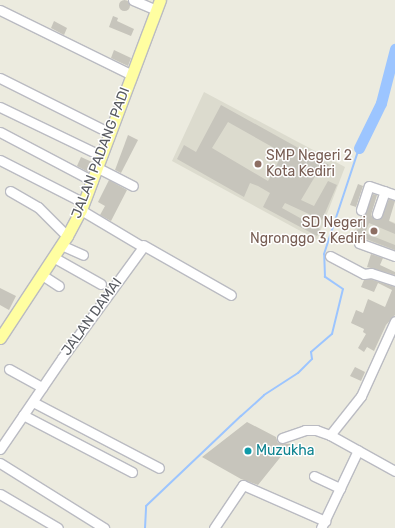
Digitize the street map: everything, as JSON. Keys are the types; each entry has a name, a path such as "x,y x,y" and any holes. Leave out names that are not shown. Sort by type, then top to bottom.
{"main road":[{"name":"JALAN PADANG PADI","path":"0,338 42,275 83,206 94,181 110,133 158,5"}],"street":[{"path":"133,0 158,5"},
{"path":"0,10 132,75"},
{"path":"0,78 110,133"},
{"path":"0,107 102,156"},
{"path":"0,132 94,181"},
{"path":"0,160 83,206 143,245 230,296"},
{"path":"98,168 134,186"},
{"path":"361,210 368,186 395,195"},
{"path":"10,191 38,207 64,240 83,255"},
{"path":"377,214 385,191"},
{"path":"359,243 395,256"},
{"name":"JALAN DAMAI","path":"0,449 143,245"},
{"path":"330,256 364,274 370,273 395,281"},
{"path":"53,257 101,284"},
{"path":"42,275 59,286"},
{"path":"330,435 361,396 395,321"},
{"path":"9,368 42,387"},
{"path":"33,402 159,468"},
{"path":"23,415 132,472"},
{"path":"282,438 310,429 330,435 395,471"},
{"path":"214,528 243,485 323,524 358,450"},
{"path":"0,463 104,528"},
{"path":"314,476 340,488"},
{"path":"0,494 58,528"}],"shaded area":[{"name":"SMP Negeri 2 Kota Kediri","path":"204,92 345,167 317,240 172,161"},
{"name":"SD Negeri Ngronggo 3 Kediri","path":"363,210 395,223 395,259 350,240"}],"building":[{"path":"122,0 126,0 128,1 128,9 122,10 119,7 119,3"},
{"path":"113,16 118,18 117,21 134,29 131,36 109,27"},
{"path":"54,21 67,28 64,35 51,28"},
{"path":"114,50 131,58 128,66 111,58"},
{"path":"221,105 329,165 323,176 317,173 301,200 314,206 328,181 337,185 322,220 285,203 282,208 320,229 317,236 263,207 270,193 258,186 250,183 244,197 177,159 184,145 196,152","holes":["228,122 283,153 268,181 212,148"]},
{"path":"128,135 138,140 121,173 115,170"},
{"path":"81,157 92,162 88,172 77,166"},
{"path":"109,180 127,190 111,221 100,215 105,206 98,202"},
{"path":"358,184 363,186 356,207 350,205"},
{"path":"373,194 377,195 371,215 375,220 382,216 389,199 395,201 389,221 395,224 395,234 369,223 365,233 395,245 395,250 361,237 354,237"},
{"path":"371,254 383,258 380,265 395,272 395,275 367,267"},
{"path":"370,279 395,287 395,315 386,325 374,351 367,347 364,352 358,348 366,334 363,332 364,329 351,323 356,310 363,313 368,299 385,307 392,290 378,283 374,292 361,287 364,280"},
{"path":"0,288 16,296 9,310 0,305"},
{"path":"355,367 365,372 361,381 350,376"},
{"name":"Muzukha","path":"247,422 276,437 278,443 291,444 258,485 241,479 202,457"}],"waterway":[{"path":"359,148 381,103 395,49"},
{"path":"145,528 146,506 264,395 298,373 312,359 311,352 332,334 343,289 325,277 324,254 359,148"}],"place":[{"name":"SMP Negeri 2 Kota Kediri","path":"258,164"},
{"name":"SD Negeri Ngronggo 3 Kediri","path":"374,231"},
{"name":"Muzukha","path":"248,451"}]}
